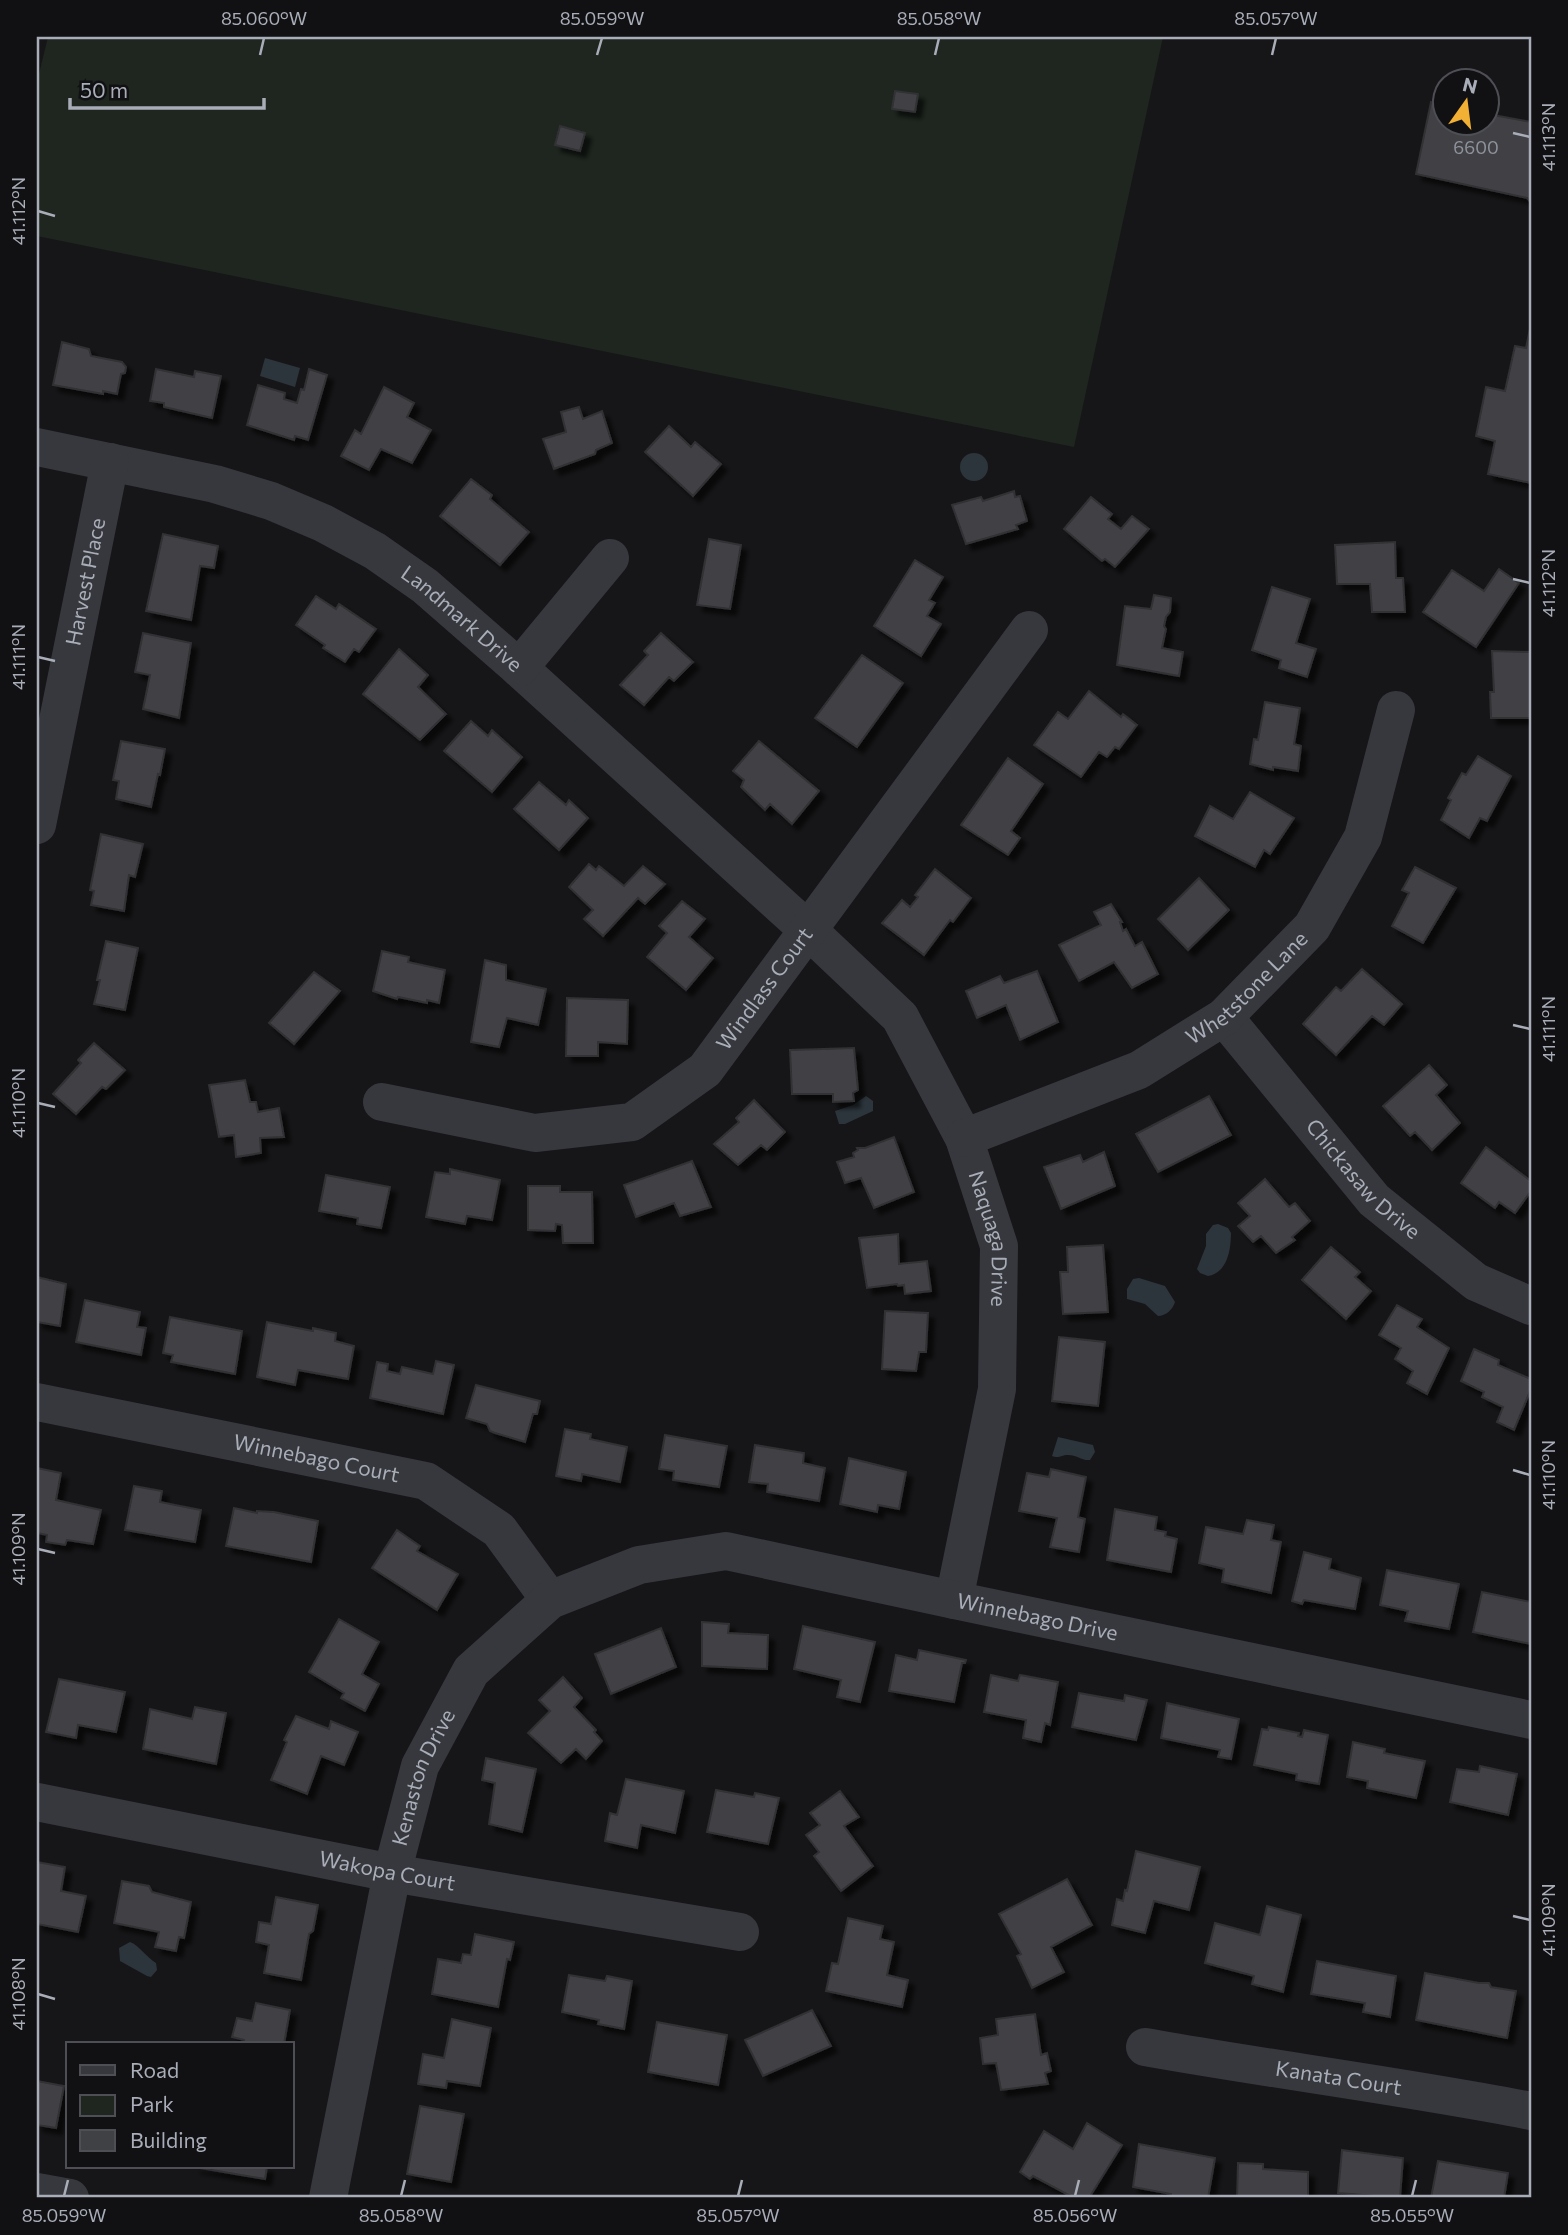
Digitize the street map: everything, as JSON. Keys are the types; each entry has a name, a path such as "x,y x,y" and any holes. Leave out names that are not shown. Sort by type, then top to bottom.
{"street":[{"name":"Landmark Drive","path":"37,447 215,484 271,501 323,523 375,551 425,586 519,668 808,930"},
{"name":"Harvest Place","path":"37,825 110,462"},
{"path":"519,668 610,558"},
{"name":"Windlass Court","path":"382,1102 535,1133 632,1122 705,1070 1029,630"},
{"name":"Whetstone Lane","path":"964,1138 1139,1069 1224,1017 1312,927 1363,838 1396,710"},
{"name":"Naquaga Drive","path":"808,930 900,1017 964,1138 999,1245 998,1389 954,1600"},
{"name":"Chickasaw Drive","path":"1224,1017 1374,1200 1476,1282 1531,1306"},
{"name":"Winnebago Court","path":"37,1402 426,1481 499,1530 550,1600"},
{"name":"Winnebago Drive","path":"550,1600 639,1565 726,1550 1531,1720"},
{"name":"Kenaston Drive","path":"328,2198 392,1872 420,1766 471,1671 550,1600"},
{"name":"Wakopa Court","path":"37,1802 392,1872 740,1932"},
{"name":"Kanata Court","path":"1145,2047 1531,2111"},
{"path":"37,2192 69,2198"}],"green space":[{"path":"48,37 1163,37 1074,447 37,236 37,82"}],"shaded area":[{"path":"265,358 300,368 295,387 260,376"},
{"path":"974,453 984,457 988,467 984,477 974,481 964,477 960,467 964,457"},
{"path":"866,1096 873,1101 873,1111 845,1124 839,1124 835,1111 853,1105"},
{"path":"1213,1225 1228,1228 1231,1233 1229,1252 1220,1270 1208,1276 1197,1269 1206,1246 1206,1234"},
{"path":"1139,1278 1165,1286 1175,1302 1169,1312 1158,1316 1145,1304 1127,1299 1127,1289 1133,1279"},
{"path":"1058,1437 1093,1445 1095,1452 1090,1460 1071,1455 1052,1456"},
{"path":"130,1942 156,1963 157,1970 151,1977 120,1961 119,1948"}],"building":[{"path":"895,91 918,94 915,112 892,109"},
{"path":"1431,102 1432,136 1502,136 1502,117 1531,122 1531,203 1527,198 1416,174"},
{"path":"560,126 585,133 580,151 555,145"},
{"path":"1531,324 1531,483 1488,474 1495,441 1476,436 1486,387 1505,391 1515,346 1526,348"},
{"path":"62,342 89,349 91,356 122,362 126,367 125,373 121,374 117,394 53,385"},
{"path":"156,369 194,377 195,371 221,376 212,418 150,401"},
{"path":"309,369 327,375 308,440 295,436 294,440 247,425 258,385 285,393 284,399 297,403 301,389 304,390"},
{"path":"384,387 414,403 407,417 431,430 412,463 381,449 369,470 341,456 355,430 361,434"},
{"path":"579,407 583,419 602,411 612,443 596,450 595,454 554,469 543,439 566,432 561,412"},
{"path":"669,426 691,447 695,442 721,464 693,496 645,452"},
{"path":"471,479 492,495 490,499 529,532 500,565 440,516"},
{"path":"1014,491 1015,497 1020,496 1027,521 1016,525 1018,529 966,544 952,505 981,497 983,501"},
{"path":"1091,497 1112,514 1108,519 1121,529 1132,516 1149,529 1115,567 1105,559 1102,561 1064,529"},
{"path":"163,534 218,546 214,568 200,566 191,620 146,611"},
{"path":"709,539 741,545 730,609 697,605"},
{"path":"1395,542 1396,578 1403,578 1405,612 1372,612 1370,584 1337,584 1335,545"},
{"path":"915,560 943,577 929,600 935,603 927,616 941,624 921,656 874,626"},
{"path":"1499,569 1519,583 1476,647 1423,612 1452,570 1484,591"},
{"path":"1272,587 1310,599 1296,643 1316,649 1307,677 1279,668 1281,660 1252,650"},
{"path":"1154,595 1171,598 1162,648 1183,652 1179,676 1117,665 1125,606 1151,609"},
{"path":"316,596 336,609 339,604 376,629 359,652 354,649 345,662 296,625"},
{"path":"143,633 191,643 179,718 143,709 150,675 135,672"},
{"path":"661,633 693,662 674,681 669,677 644,705 620,685 648,655 644,651"},
{"path":"399,649 428,675 418,687 446,714 420,740 363,694"},
{"path":"1492,651 1531,652 1531,718 1491,718 1490,692 1494,692"},
{"path":"862,655 903,683 857,747 815,718"},
{"path":"1089,691 1121,717 1123,714 1137,725 1119,749 1115,747 1107,757 1099,752 1081,777 1034,745 1058,712 1068,719"},
{"path":"1265,702 1300,708 1294,744 1301,746 1298,771 1273,767 1273,770 1250,764 1254,739 1258,740"},
{"path":"471,721 488,736 492,730 522,757 492,792 444,751"},
{"path":"121,741 165,749 151,807 116,799 119,781 113,780"},
{"path":"759,741 819,791 792,824 770,804 765,810 741,787 744,780 733,771"},
{"path":"1478,756 1511,776 1487,821 1480,818 1469,838 1441,820 1451,800 1448,798 1462,773 1466,775"},
{"path":"1008,758 1043,784 1011,831 1020,838 1008,855 961,825"},
{"path":"539,782 566,805 569,800 588,818 559,850 514,809"},
{"path":"1250,792 1294,818 1270,854 1264,850 1255,867 1195,836 1210,806 1233,819"},
{"path":"101,834 143,844 135,877 129,875 124,911 91,905 94,891 90,890"},
{"path":"589,864 596,870 599,866 624,886 643,866 665,884 645,904 638,898 603,936 584,919 593,910 569,887"},
{"path":"1415,867 1456,888 1423,943 1392,926 1409,893 1402,890"},
{"path":"935,869 971,898 953,922 950,920 924,955 882,923 902,900 910,907 918,897 915,895"},
{"path":"1199,878 1229,910 1188,950 1158,919"},
{"path":"682,901 705,919 689,937 713,958 686,990 647,957 667,933 659,926"},
{"path":"1111,904 1122,922 1123,931 1126,929 1135,946 1142,942 1158,974 1132,988 1114,962 1079,981 1059,945 1101,925 1094,912"},
{"path":"106,941 138,948 125,1010 94,1004"},
{"path":"382,951 409,957 408,962 445,970 439,1003 397,999 373,991"},
{"path":"485,960 506,965 506,980 546,989 538,1025 507,1018 499,1047 471,1042"},
{"path":"1362,969 1402,1004 1384,1025 1372,1016 1336,1055 1303,1024 1336,987 1341,991"},
{"path":"1037,971 1058,1022 1020,1040 1006,1005 977,1018 966,991 1000,976 1004,983"},
{"path":"314,972 340,991 294,1044 269,1023"},
{"path":"567,998 628,1000 627,1044 598,1042 598,1056 566,1056"},
{"path":"94,1043 125,1070 106,1089 102,1087 76,1114 53,1094 81,1063 78,1060"},
{"path":"854,1048 858,1090 853,1093 854,1101 833,1102 833,1094 792,1094 790,1050"},
{"path":"1429,1065 1447,1085 1436,1095 1460,1123 1432,1150 1415,1132 1410,1136 1383,1106"},
{"path":"245,1080 250,1102 256,1102 258,1112 279,1108 284,1137 260,1138 261,1153 236,1157 234,1135 219,1137 209,1085"},
{"path":"1209,1096 1231,1135 1158,1172 1136,1134"},
{"path":"754,1100 785,1132 767,1150 761,1145 738,1165 714,1144 739,1122 736,1118"},
{"path":"894,1137 914,1192 874,1208 861,1178 845,1183 837,1162 854,1157 853,1153 857,1148 865,1148"},
{"path":"1486,1147 1531,1181 1531,1191 1515,1213 1499,1202 1495,1208 1461,1183"},
{"path":"1104,1152 1115,1186 1061,1209 1044,1167 1080,1155 1083,1162"},
{"path":"692,1161 711,1207 680,1216 674,1203 636,1217 624,1185"},
{"path":"450,1169 500,1180 492,1220 467,1216 465,1224 426,1217 435,1172 450,1174"},
{"path":"326,1175 390,1187 381,1228 357,1224 358,1218 319,1211"},
{"path":"1265,1179 1289,1207 1295,1203 1310,1221 1292,1237 1295,1240 1276,1253 1261,1236 1253,1242 1238,1226 1250,1216 1238,1203"},
{"path":"528,1186 560,1186 560,1192 592,1192 593,1243 563,1243 562,1225 556,1224 555,1231 528,1230"},
{"path":"898,1234 899,1264 927,1261 931,1291 905,1294 904,1285 897,1284 867,1288 859,1238"},
{"path":"1103,1245 1108,1312 1063,1314 1060,1272 1068,1272 1067,1247"},
{"path":"1331,1247 1360,1272 1355,1277 1371,1291 1346,1319 1302,1280"},
{"path":"37,1277 66,1284 60,1326 37,1322"},
{"path":"85,1300 140,1312 137,1327 146,1328 141,1355 76,1342"},
{"path":"1397,1305 1422,1319 1417,1327 1449,1348 1427,1394 1407,1383 1413,1371 1395,1359 1401,1348 1379,1335"},
{"path":"885,1311 928,1313 926,1352 919,1352 916,1371 882,1369"},
{"path":"170,1317 242,1331 235,1374 171,1362 173,1355 163,1353"},
{"path":"267,1322 336,1333 335,1341 354,1346 348,1379 298,1370 295,1385 257,1377"},
{"path":"1059,1337 1105,1342 1098,1406 1052,1401"},
{"path":"1474,1349 1499,1360 1498,1365 1531,1379 1531,1389 1514,1430 1497,1422 1503,1407 1482,1397 1484,1392 1461,1381"},
{"path":"436,1361 454,1365 443,1414 370,1398 377,1362 388,1364 387,1371 400,1374 402,1367 433,1374"},
{"path":"476,1385 540,1401 537,1414 533,1414 525,1442 490,1431 487,1424 466,1418"},
{"path":"565,1429 591,1434 590,1439 627,1447 620,1482 582,1474 581,1481 556,1476"},
{"path":"665,1435 727,1446 719,1487 673,1480 674,1471 659,1469"},
{"path":"755,1445 804,1453 803,1463 825,1468 819,1501 767,1492 768,1484 749,1482"},
{"path":"849,1458 906,1472 899,1509 878,1505 877,1512 840,1504"},
{"path":"37,1468 61,1473 56,1500 101,1510 93,1544 67,1540 65,1545 46,1542 47,1535 37,1533"},
{"path":"1051,1469 1086,1477 1078,1517 1085,1519 1079,1552 1050,1547 1057,1518 1019,1511 1027,1473 1049,1477"},
{"path":"134,1486 162,1491 160,1502 201,1510 195,1542 125,1530"},
{"path":"234,1508 257,1513 274,1512 318,1521 311,1562 226,1546"},
{"path":"1115,1509 1157,1517 1155,1530 1166,1532 1165,1536 1177,1539 1171,1572 1107,1560"},
{"path":"1247,1520 1274,1525 1271,1540 1281,1542 1271,1593 1222,1582 1224,1569 1199,1563 1206,1527 1243,1534"},
{"path":"397,1530 420,1546 417,1551 458,1574 437,1610 372,1568"},
{"path":"1304,1552 1331,1559 1329,1569 1361,1578 1355,1609 1304,1600 1302,1604 1292,1601"},
{"path":"1387,1570 1459,1584 1449,1629 1405,1621 1408,1611 1380,1605"},
{"path":"1482,1592 1531,1602 1531,1644 1473,1632"},
{"path":"339,1619 379,1642 362,1674 379,1684 365,1711 341,1698 344,1693 309,1672"},
{"path":"702,1622 729,1624 728,1633 768,1635 767,1669 702,1666"},
{"path":"803,1626 875,1642 860,1702 837,1697 841,1680 794,1669"},
{"path":"661,1628 676,1667 611,1694 595,1654"},
{"path":"919,1650 966,1660 962,1663 954,1702 889,1691 896,1655 917,1660"},
{"path":"991,1675 1018,1681 1020,1675 1058,1682 1050,1725 1045,1723 1041,1742 1023,1738 1026,1720 984,1712"},
{"path":"563,1677 582,1698 574,1707 596,1730 594,1732 602,1741 586,1759 576,1749 561,1763 528,1733 550,1711 539,1700"},
{"path":"59,1679 125,1692 116,1732 78,1725 76,1738 46,1732"},
{"path":"1079,1693 1124,1701 1125,1695 1147,1700 1136,1740 1072,1727"},
{"path":"1167,1703 1239,1719 1231,1759 1218,1757 1220,1750 1161,1738"},
{"path":"195,1707 226,1713 216,1764 143,1749 150,1709 192,1719"},
{"path":"296,1716 329,1729 331,1721 358,1732 344,1765 321,1756 307,1794 271,1780 287,1742 284,1740"},
{"path":"1269,1727 1299,1733 1298,1736 1302,1737 1304,1730 1328,1735 1319,1784 1296,1780 1297,1774 1254,1765 1262,1729 1268,1730"},
{"path":"1353,1742 1385,1749 1384,1753 1425,1761 1416,1798 1367,1788 1368,1781 1347,1777"},
{"path":"486,1758 536,1769 522,1832 489,1824 495,1783 482,1780"},
{"path":"1480,1766 1517,1774 1508,1815 1450,1802 1457,1769 1479,1772"},
{"path":"626,1779 684,1791 675,1833 641,1825 637,1848 605,1841 610,1813 617,1815"},
{"path":"716,1790 754,1797 755,1793 779,1798 768,1844 707,1832"},
{"path":"840,1791 859,1817 844,1826 873,1866 841,1891 814,1856 819,1852 806,1835 820,1825 810,1813"},
{"path":"1136,1851 1200,1867 1189,1910 1154,1901 1145,1933 1112,1925 1117,1899 1123,1901 1125,1890 1127,1891"},
{"path":"37,1862 65,1867 61,1891 86,1896 78,1932 37,1924"},
{"path":"1067,1879 1092,1925 1051,1947 1064,1972 1032,1988 1017,1956 1021,1954 999,1914"},
{"path":"122,1881 149,1886 152,1892 191,1902 184,1938 179,1937 176,1951 155,1947 159,1932 114,1923"},
{"path":"276,1897 318,1905 313,1931 309,1934 301,1980 264,1973 269,1945 256,1942 259,1922 271,1924"},
{"path":"1267,1906 1301,1915 1283,1992 1252,1984 1254,1976 1205,1963 1215,1923 1260,1935"},
{"path":"848,1918 883,1926 880,1939 894,1942 887,1975 908,1980 902,2007 826,1991 832,1963 838,1964"},
{"path":"475,1934 514,1942 510,1960 507,1959 498,2007 432,1994 438,1959 461,1963 463,1954 471,1955"},
{"path":"1317,1961 1396,1976 1390,2017 1363,2012 1365,2003 1311,1994"},
{"path":"1425,1973 1489,1983 1491,1987 1516,1991 1507,2038 1416,2020"},
{"path":"569,1975 605,1981 607,1976 632,1981 624,2029 562,2012"},
{"path":"256,2003 290,2010 284,2042 244,2042 232,2037 237,2018 252,2021"},
{"path":"812,2010 831,2046 763,2076 745,2040"},
{"path":"1035,2014 1041,2055 1047,2053 1051,2071 1045,2073 1048,2084 1001,2090 996,2063 983,2064 980,2038 998,2035 996,2019"},
{"path":"452,2019 491,2028 480,2086 447,2081 446,2088 418,2084 423,2054 444,2058"},
{"path":"657,2022 727,2035 718,2085 648,2072"},
{"path":"37,2081 64,2086 56,2128 37,2125"},
{"path":"420,2106 464,2114 451,2182 407,2174"},
{"path":"1087,2123 1122,2145 1089,2198 1074,2198 1020,2172 1044,2131 1073,2149"},
{"path":"1139,2144 1215,2158 1208,2198 1171,2198 1171,2194 1133,2187"},
{"path":"1342,2150 1403,2158 1400,2198 1338,2193"},
{"path":"1438,2161 1508,2173 1504,2198 1431,2198"},
{"path":"1238,2163 1263,2164 1263,2169 1308,2172 1308,2198 1237,2198"},
{"path":"200,2168 267,2168 265,2179"}]}
